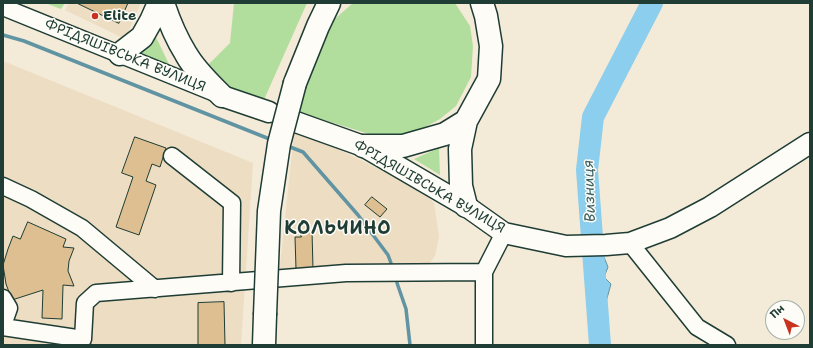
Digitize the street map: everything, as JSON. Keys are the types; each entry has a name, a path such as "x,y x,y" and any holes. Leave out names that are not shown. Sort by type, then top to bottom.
{"highway":[{"path":"120,54 142,37 159,3"},
{"path":"163,3 170,25 186,54 199,72 222,96"},
{"path":"264,345 269,211 279,144 296,83 318,26 329,3"},
{"path":"318,26 344,3"},
{"path":"466,206 461,186 460,149 466,121 489,79 491,46 480,7"},
{"path":"363,146 403,146 445,134 466,121"}],"main road":[{"name":"ФРІДЯШІВСЬКА ВУЛИЦЯ","path":"222,96 269,112"},
{"name":"ФРІДЯШІВСЬКА ВУЛИЦЯ","path":"293,121 363,146 466,206 504,232 566,246 606,245 630,242 670,228 710,207 810,143"}],"street":[{"name":"ФРІДЯШІВСЬКА ВУЛИЦЯ","path":"3,7 222,96"},
{"path":"172,156 232,203 231,283"},
{"path":"3,186 31,199 82,228 156,289"},
{"path":"484,345 484,272 504,232"},
{"path":"630,242 697,327 727,345"},
{"path":"3,298 9,308 3,326 82,339 85,303 96,293 346,274 484,272"}],"shaded area":[{"path":"69,3 141,3 125,39 65,10"},
{"path":"3,61 253,163 241,345 3,345"},
{"path":"299,130 418,188 434,203 439,237 435,256 426,268 279,275 294,134"}],"green space":[{"path":"45,3 65,3 61,9"},
{"path":"234,3 307,3 263,102 227,88 204,69 230,43"},
{"path":"353,3 455,3 470,26 473,46 471,77 456,106 440,119 422,129 402,136 369,134 298,112 322,30"},
{"path":"153,31 169,64 163,63 141,53"},
{"path":"439,148 440,175 414,159"}],"water":[{"path":"604,257 608,267 604,277 611,284 604,309 608,334 608,345 592,345 588,258"}],"building":[{"path":"77,3 128,3 119,23"},
{"path":"135,137 166,148 160,167 152,164 146,181 156,185 139,235 116,227 133,177 122,173"},
{"path":"372,197 387,209 380,217 365,205"},
{"path":"28,222 66,239 63,247 74,248 69,261 68,271 74,286 63,285 62,319 42,318 43,290 12,300 6,284 3,265 8,249 13,236 20,239"},
{"path":"300,231 312,231 313,269 296,269 295,237 301,237"},
{"path":"224,302 225,345 198,345 198,303"}],"waterway":[{"name":"Визниця","path":"600,345 587,170 593,117 652,3"},
{"path":"3,35 24,41 272,140"},
{"path":"285,145 303,152 358,215 388,255 391,263"},
{"path":"397,283 406,309 410,345"}],"place":[{"name":"Elite","path":"95,16"}],"district":[{"name":"КОЛЬЧИНО","path":"338,229"}]}
